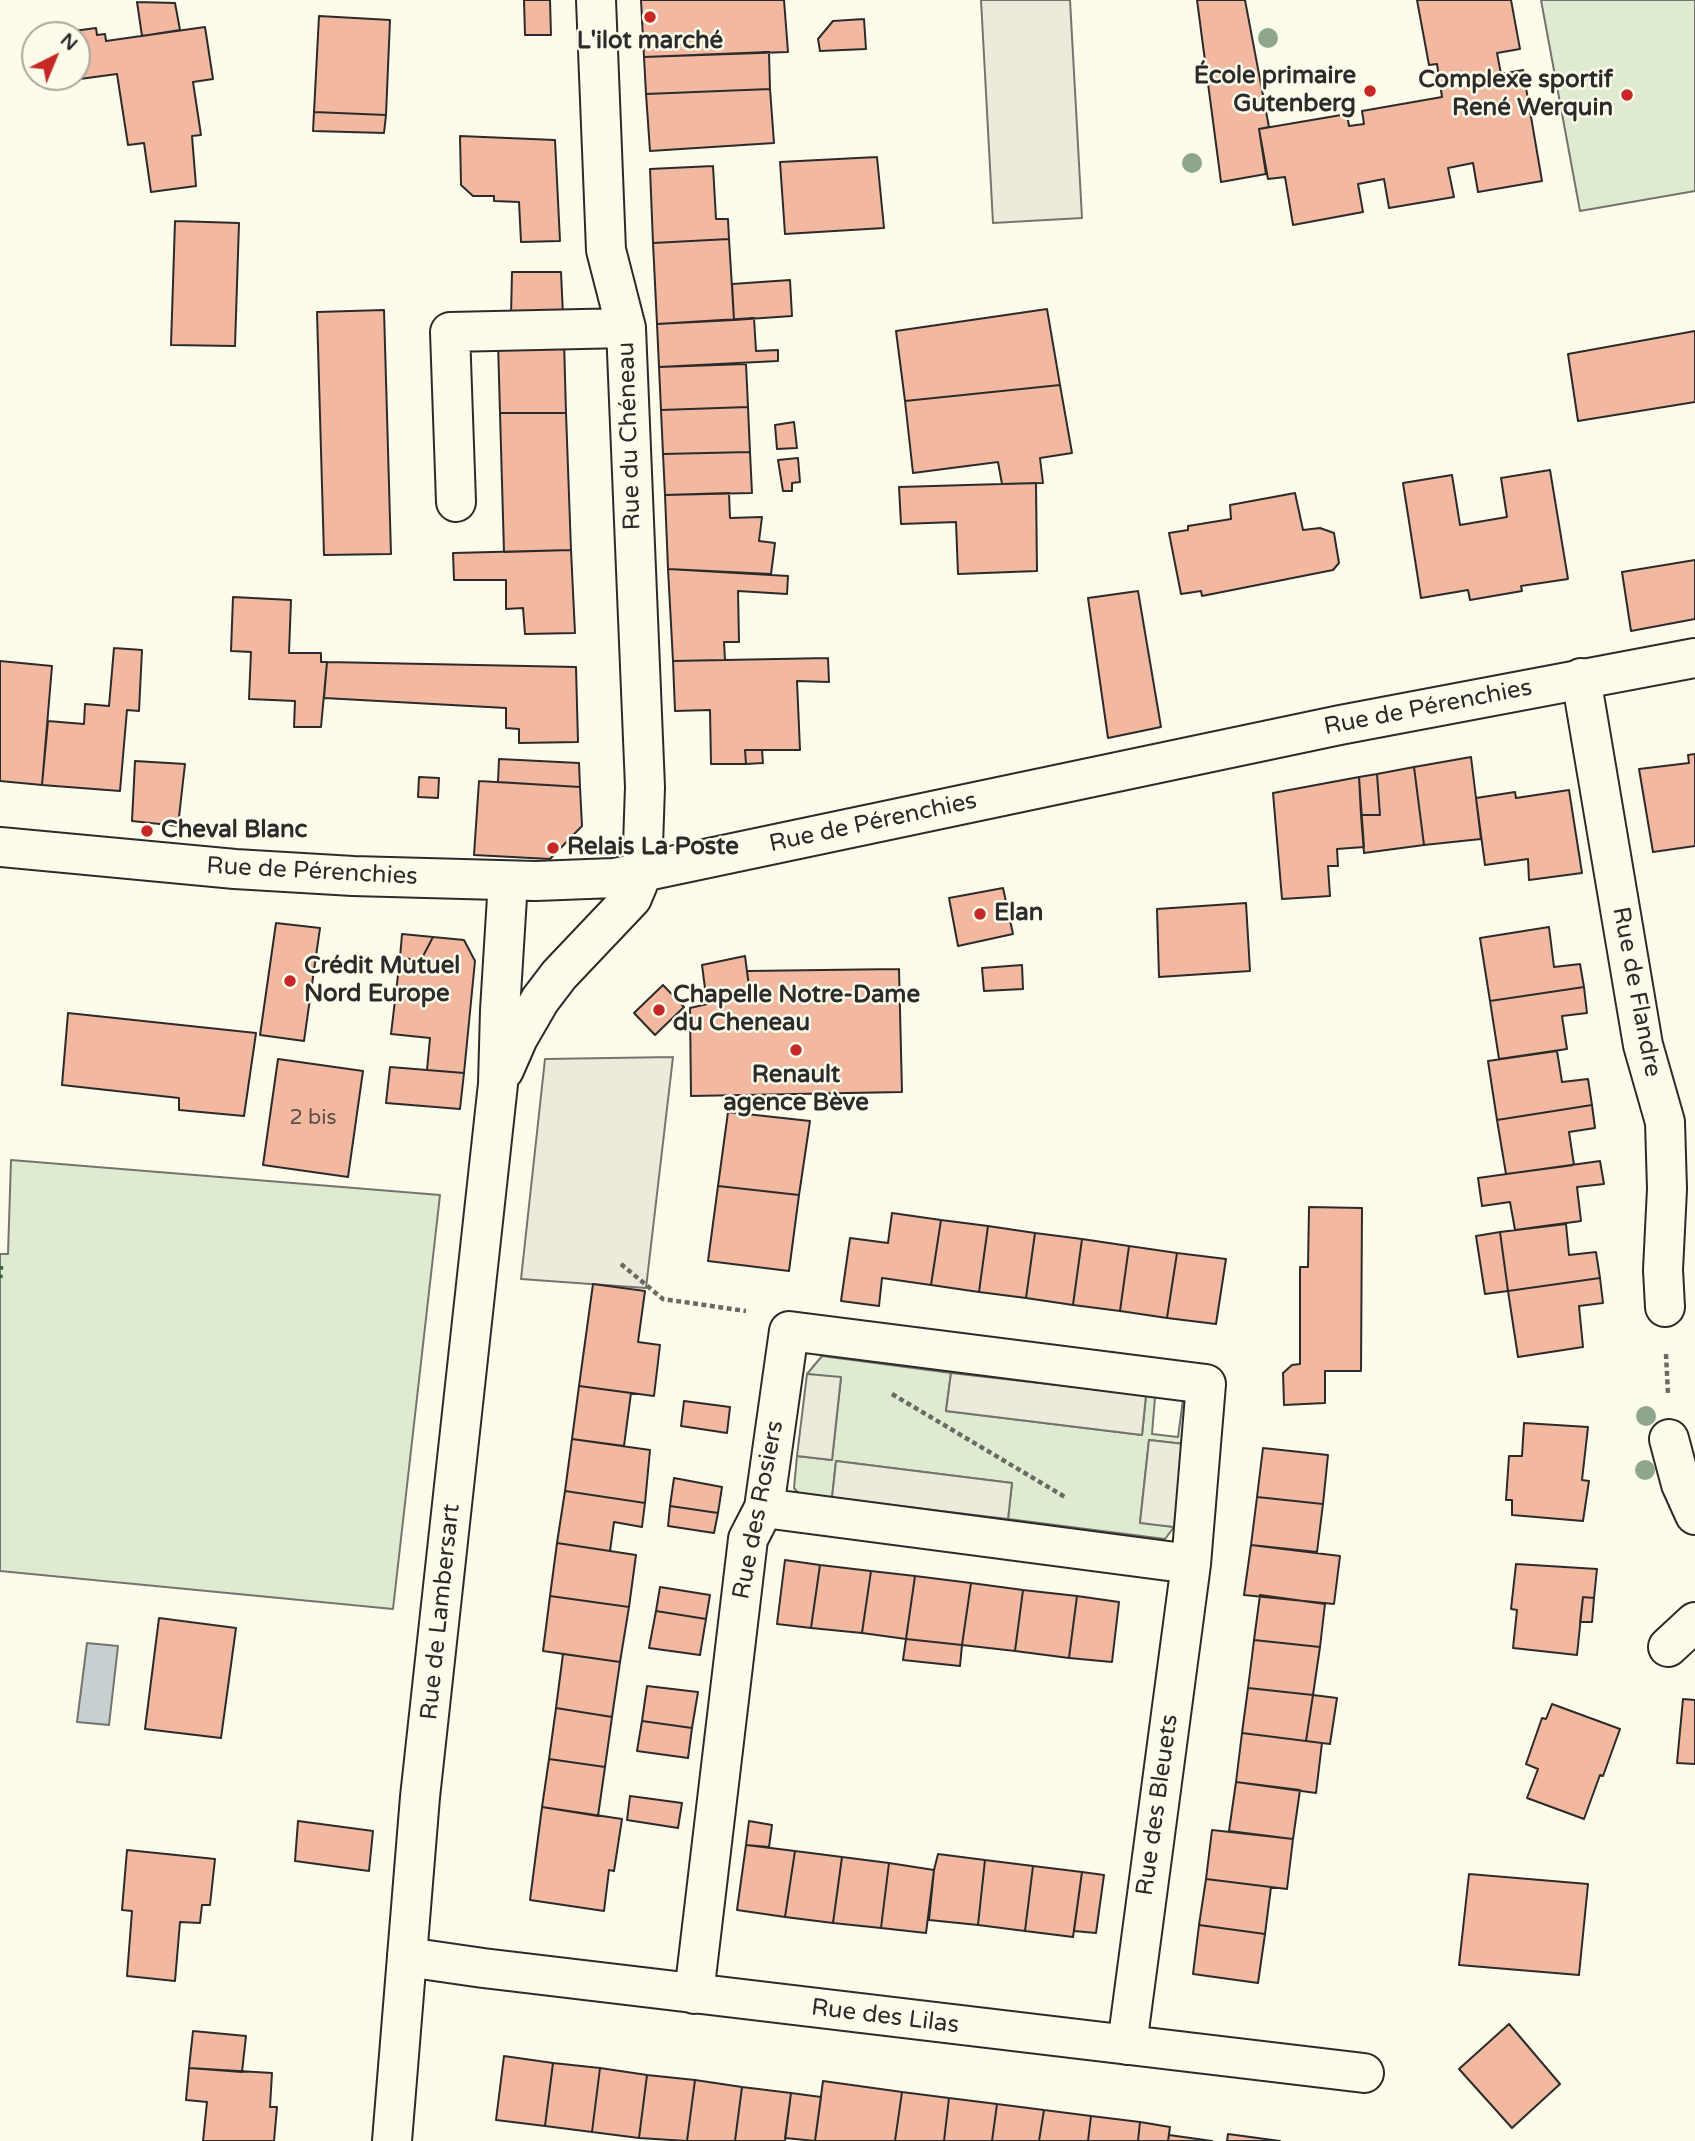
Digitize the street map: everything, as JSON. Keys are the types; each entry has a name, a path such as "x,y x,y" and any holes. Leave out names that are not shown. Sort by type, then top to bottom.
{"street":[{"name":"Rue du Chéneau","path":"596,0 606,250 626,328 645,787 642,874"},
{"path":"456,502 450,332 626,328"},
{"name":"Rue de Pérenchies","path":"0,847 236,870 508,881 589,880 642,874 1123,770 1695,657"},
{"name":"Rue de Flandre","path":"1581,678 1643,1045 1665,1122 1681,1143 1667,1189 1663,1270 1665,1307"},
{"name":"Rue de Lambersart","path":"498,1084 518,1038 540,1000 559,975 632,898 642,874"},
{"name":"Rue de Lambersart","path":"392,2141 420,1797 498,1084 508,881"},
{"path":"764,1508 1191,1564 1206,1384 789,1331"},
{"name":"Rue des Rosiers","path":"694,1994 748,1539 764,1508 789,1331"},
{"path":"1669,1439 1681,1484 1695,1515"},
{"name":"Rue des Bleuets","path":"1127,2045 1191,1564"},
{"name":"Rue des Lilas","path":"407,1957 694,1994 1364,2073"}],"path":[{"path":"621,1264 663,1299 766,1314 789,1331"},
{"path":"1665,1307 1669,1439"},
{"path":"891,1393 1067,1499"}],"green space":[{"name":"Complexe sportif René Werquin","path":"1541,0 1695,0 1695,191 1580,211"},
{"path":"11,1160 440,1195 393,1609 0,1571 0,1254 8,1254"},
{"path":"822,1356 951,1373 946,1411 1142,1435 1146,1395 1155,1397 1152,1434 1178,1437 1183,1400 1191,1408 1184,1444 1149,1440 1140,1522 1174,1527 1165,1539 1008,1519 1012,1483 836,1461 832,1498 800,1495 794,1488 797,1456 832,1460 841,1378 807,1374"}],"shaded area":[{"path":"981,0 1070,0 1082,218 993,223"},
{"path":"673,1057 646,1288 521,1279 545,1059"},
{"path":"951,1373 1146,1395 1142,1435 946,1411"},
{"path":"807,1374 841,1377 832,1460 797,1456"},
{"path":"1149,1440 1184,1444 1174,1527 1140,1523"},
{"path":"836,1461 1012,1483 1008,1519 832,1498"},
{"path":"87,1643 118,1646 109,1725 77,1722"}],"building":[{"path":"524,0 550,0 551,35 525,35"},
{"path":"641,0 784,0 788,52 644,57"},
{"path":"1197,0 1245,0 1269,127 1259,129 1266,174 1221,182"},
{"path":"1417,0 1511,0 1520,49 1497,53 1501,74 1523,70 1542,181 1478,192 1473,163 1448,168 1454,197 1389,208 1384,179 1358,184 1363,212 1293,225 1285,177 1268,179 1259,129 1347,114 1349,126 1364,124 1362,111 1442,97 1437,64 1429,65"},
{"path":"137,2 175,3 180,30 142,36"},
{"path":"319,16 390,20 386,115 314,112"},
{"path":"864,19 866,49 820,51 818,39 833,21"},
{"path":"205,27 213,79 193,82 201,135 192,136 196,186 151,192 144,143 128,145 117,74 91,78 91,29 96,28 97,35 105,34 106,41"},
{"path":"769,52 770,89 646,94 644,57"},
{"path":"770,89 774,143 650,151 646,94"},
{"path":"314,112 386,115 384,133 313,131"},
{"path":"460,136 555,140 560,241 521,242 519,202 494,201 494,196 473,196 461,185"},
{"path":"877,157 884,228 785,234 780,162"},
{"path":"713,166 716,219 728,219 729,239 653,243 650,169"},
{"path":"175,221 239,223 235,346 171,345"},
{"path":"729,239 734,320 657,324 653,243"},
{"path":"512,272 561,272 563,315 511,315"},
{"path":"790,280 792,316 734,320 732,284"},
{"path":"1047,309 1060,385 905,401 896,331"},
{"path":"384,310 391,554 324,555 317,312"},
{"path":"754,318 756,351 778,350 778,361 659,367 657,324"},
{"path":"1695,331 1695,402 1578,421 1568,354"},
{"path":"564,341 566,413 500,413 498,343"},
{"path":"746,364 748,407 661,410 659,367"},
{"path":"1060,385 1072,453 1040,458 1043,483 1002,484 998,462 913,473 905,401"},
{"path":"748,407 750,452 663,454 661,410"},
{"path":"500,413 566,413 571,550 504,552"},
{"path":"794,422 797,448 777,449 775,425"},
{"path":"750,452 752,493 665,495 663,454"},
{"path":"798,458 800,482 792,483 792,491 783,491 778,460"},
{"path":"1550,470 1568,579 1521,586 1522,591 1470,600 1468,590 1421,598 1403,483 1452,475 1460,525 1507,517 1501,478"},
{"path":"1036,483 1037,571 958,574 956,522 901,524 899,487"},
{"path":"729,493 730,518 762,517 759,541 775,543 771,574 668,569 665,495"},
{"path":"1295,493 1303,530 1320,528 1334,533 1339,563 1333,570 1202,596 1201,591 1181,594 1169,533 1188,530 1188,526 1231,519 1230,505"},
{"path":"571,550 575,633 525,634 523,608 506,609 506,580 454,580 453,553"},
{"path":"1695,560 1695,619 1631,631 1622,572"},
{"path":"668,569 788,576 787,594 738,591 739,642 724,642 725,660 673,661"},
{"path":"1138,591 1161,727 1108,738 1088,598"},
{"path":"233,597 291,600 289,653 321,653 321,662 327,662 321,727 294,727 295,701 249,699 251,652 231,651"},
{"path":"114,648 142,650 139,711 127,710 120,791 42,785 48,721 84,724 85,704 109,706"},
{"path":"828,658 829,682 797,681 800,750 745,750 746,764 711,764 710,710 675,711 673,661"},
{"path":"0,661 52,666 42,785 0,781"},
{"path":"327,662 576,667 578,742 519,743 519,729 506,728 506,708 324,698"},
{"path":"745,750 762,750 763,763 746,764"},
{"path":"1695,754 1695,846 1653,852 1639,769 1689,763 1688,755"},
{"path":"1471,757 1481,839 1424,845 1414,767"},
{"path":"499,759 579,763 580,787 498,782"},
{"path":"135,761 185,764 178,826 132,821"},
{"path":"1414,767 1424,845 1364,853 1361,815 1380,815 1377,774"},
{"path":"1377,774 1380,815 1361,815 1359,777"},
{"path":"419,777 439,778 438,798 418,797"},
{"path":"1359,777 1364,847 1337,849 1338,866 1328,866 1330,896 1282,899 1273,793"},
{"path":"479,781 580,787 582,826 550,859 474,855"},
{"path":"1569,790 1582,873 1529,880 1528,859 1485,865 1476,798 1515,792 1516,798"},
{"path":"1003,888 1013,934 958,946 949,898"},
{"path":"1246,903 1250,971 1159,977 1157,909"},
{"name":"Crédit Mutuel Nord Europe","path":"276,923 320,928 304,1041 260,1035"},
{"path":"1549,927 1554,967 1580,964 1584,987 1490,1001 1480,938"},
{"path":"402,934 433,937 421,960 400,958"},
{"path":"433,937 464,940 475,961 464,1073 427,1070 430,1038 391,1034 400,958 421,960"},
{"path":"745,956 750,994 707,1004 702,965"},
{"path":"1022,965 1023,989 984,991 982,968"},
{"name":"Renault agence Bève","path":"899,969 902,1092 691,1096 690,1008 750,994 747,971"},
{"name":"Chapelle Notre-Dame du Cheneau","path":"663,985 684,1007 655,1035 634,1013"},
{"path":"1584,987 1587,1013 1562,1016 1567,1049 1499,1059 1490,1001"},
{"path":"68,1013 256,1033 244,1116 179,1110 179,1098 62,1085"},
{"path":"1557,1051 1562,1082 1588,1079 1592,1105 1497,1120 1488,1061"},
{"path":"278,1059 363,1071 348,1177 263,1165"},
{"path":"390,1067 464,1073 460,1109 386,1103"},
{"path":"1592,1105 1595,1128 1569,1132 1574,1165 1506,1174 1497,1120"},
{"path":"728,1112 810,1121 799,1195 718,1186"},
{"path":"1600,1161 1604,1184 1577,1187 1581,1221 1515,1230 1510,1202 1482,1206 1478,1178"},
{"path":"718,1186 799,1195 789,1271 708,1261"},
{"path":"1309,1207 1362,1208 1361,1371 1325,1371 1325,1403 1284,1405 1283,1373 1292,1365 1300,1364 1300,1267 1308,1267"},
{"path":"892,1213 941,1220 931,1285 882,1278 879,1306 841,1301 850,1238 888,1243"},
{"path":"941,1220 988,1226 979,1292 931,1285"},
{"path":"1566,1224 1569,1255 1596,1252 1600,1278 1508,1291 1500,1232"},
{"path":"988,1226 1035,1233 1026,1298 979,1292"},
{"path":"1500,1232 1508,1291 1485,1294 1476,1236"},
{"path":"1035,1233 1082,1239 1073,1305 1026,1298"},
{"path":"1082,1239 1129,1246 1120,1311 1073,1305"},
{"path":"1129,1246 1177,1253 1167,1318 1120,1311"},
{"path":"1177,1253 1226,1259 1216,1324 1167,1318"},
{"path":"1600,1278 1603,1303 1579,1306 1583,1347 1518,1357 1508,1291"},
{"path":"593,1284 645,1291 638,1342 660,1345 654,1396 579,1386"},
{"path":"579,1386 631,1393 624,1446 572,1439"},
{"path":"684,1401 730,1407 727,1433 681,1426"},
{"path":"1524,1423 1588,1427 1582,1480 1589,1481 1583,1521 1512,1515 1512,1500 1506,1500 1509,1456 1522,1456"},
{"path":"572,1439 650,1450 645,1503 565,1491"},
{"path":"1263,1448 1328,1455 1323,1504 1257,1497"},
{"path":"674,1478 722,1487 718,1513 670,1506"},
{"path":"565,1491 645,1503 642,1527 614,1522 610,1551 557,1543"},
{"path":"1257,1497 1323,1504 1317,1552 1251,1545"},
{"path":"670,1506 718,1513 714,1533 668,1526"},
{"path":"557,1543 636,1555 629,1607 550,1596"},
{"path":"1251,1545 1340,1556 1334,1604 1244,1595"},
{"path":"785,1560 820,1565 811,1628 777,1624"},
{"path":"1516,1564 1597,1569 1594,1598 1583,1597 1577,1655 1513,1648 1517,1610 1511,1609"},
{"path":"820,1565 871,1571 862,1633 811,1628"},
{"path":"871,1571 915,1576 906,1639 862,1633"},
{"path":"915,1576 971,1583 962,1645 906,1639"},
{"path":"971,1583 1023,1590 1015,1651 962,1645"},
{"path":"660,1587 710,1595 706,1619 656,1611"},
{"path":"1023,1590 1077,1596 1069,1658 1015,1651"},
{"path":"1260,1595 1325,1604 1320,1647 1254,1640"},
{"path":"550,1596 629,1607 620,1662 543,1651"},
{"path":"1077,1596 1119,1602 1112,1662 1069,1658"},
{"path":"1583,1597 1594,1598 1592,1622 1580,1622"},
{"path":"656,1611 706,1619 700,1655 649,1648"},
{"path":"159,1618 236,1628 221,1738 145,1729"},
{"path":"906,1639 962,1645 960,1666 903,1660"},
{"path":"1254,1640 1320,1647 1313,1695 1248,1688"},
{"path":"563,1654 620,1662 612,1717 556,1708"},
{"path":"647,1686 698,1692 692,1728 642,1721"},
{"path":"1248,1688 1313,1695 1306,1741 1242,1733"},
{"path":"1313,1695 1337,1698 1330,1744 1306,1741"},
{"path":"1683,1699 1695,1700 1695,1764 1677,1763"},
{"path":"1552,1704 1620,1729 1584,1819 1527,1798 1538,1769 1526,1764 1542,1718 1546,1719"},
{"path":"556,1708 612,1717 605,1767 549,1759"},
{"path":"642,1721 692,1728 688,1758 637,1751"},
{"path":"1242,1733 1322,1743 1316,1793 1236,1782"},
{"path":"549,1759 605,1767 598,1816 542,1807"},
{"path":"1236,1782 1300,1790 1293,1839 1229,1831"},
{"path":"630,1796 682,1803 678,1828 627,1820"},
{"path":"542,1807 622,1819 614,1871 609,1870 604,1911 530,1900"},
{"path":"298,1821 373,1831 369,1871 295,1861"},
{"path":"749,1821 772,1825 769,1847 746,1845"},
{"path":"1212,1830 1293,1839 1287,1889 1206,1879"},
{"path":"746,1845 795,1851 785,1917 737,1910"},
{"path":"127,1850 215,1859 210,1905 202,1905 200,1923 180,1922 175,1981 127,1976 132,1911 122,1910"},
{"path":"795,1851 842,1857 833,1923 785,1917"},
{"path":"938,1854 985,1860 978,1925 929,1920"},
{"path":"842,1857 889,1863 881,1928 833,1923"},
{"path":"985,1860 1033,1866 1025,1931 978,1925"},
{"path":"889,1863 934,1870 926,1933 881,1928"},
{"path":"1033,1866 1082,1872 1073,1937 1025,1931"},
{"path":"1082,1872 1104,1875 1096,1933 1074,1931"},
{"path":"1469,1874 1588,1884 1579,1975 1459,1965"},
{"path":"1206,1879 1271,1887 1265,1934 1199,1925"},
{"path":"1199,1925 1265,1934 1258,1983 1193,1974"},
{"path":"1509,2024 1560,2084 1512,2128 1459,2069"},
{"path":"193,2031 246,2036 242,2072 189,2068"},
{"path":"504,2056 553,2063 545,2126 496,2120"},
{"path":"553,2063 600,2068 592,2132 545,2126"},
{"path":"189,2068 272,2073 270,2107 277,2107 274,2141 203,2141 207,2102 186,2100"},
{"path":"600,2068 647,2075 639,2138 592,2132"},
{"path":"647,2075 695,2080 687,2141 639,2138"},
{"path":"695,2080 742,2087 735,2141 687,2141"},
{"path":"823,2081 902,2092 895,2141 815,2141"},
{"path":"742,2087 791,2093 785,2141 735,2141"},
{"path":"902,2092 949,2098 944,2141 895,2141"},
{"path":"791,2093 821,2097 815,2141 785,2138"},
{"path":"949,2098 997,2104 992,2141 944,2141"},
{"path":"997,2104 1044,2110 1039,2141 992,2141"},
{"path":"1044,2110 1091,2116 1088,2141 1039,2141"},
{"path":"1091,2116 1140,2122 1138,2141 1088,2141"},
{"path":"1140,2122 1170,2127 1168,2141 1138,2141"},
{"path":"1228,2134 1280,2141 1227,2141"},
{"path":"1169,2135 1212,2141 1168,2141"}],"hedge":[{"path":"0,1278 1,1264"}],"place":[{"name":"L'ilot marché","path":"650,17"},
{"name":"École primaire Gutenberg","path":"1370,91"},
{"name":"Complexe sportif René Werquin","path":"1627,95"},
{"name":"Cheval Blanc","path":"147,831"},
{"name":"Relais La Poste","path":"553,848"},
{"name":"Elan","path":"980,914"},
{"name":"Crédit Mutuel Nord Europe","path":"290,981"},
{"name":"Chapelle Notre-Dame du Cheneau","path":"659,1010"},
{"name":"Renault agence Bève","path":"796,1050"}]}
